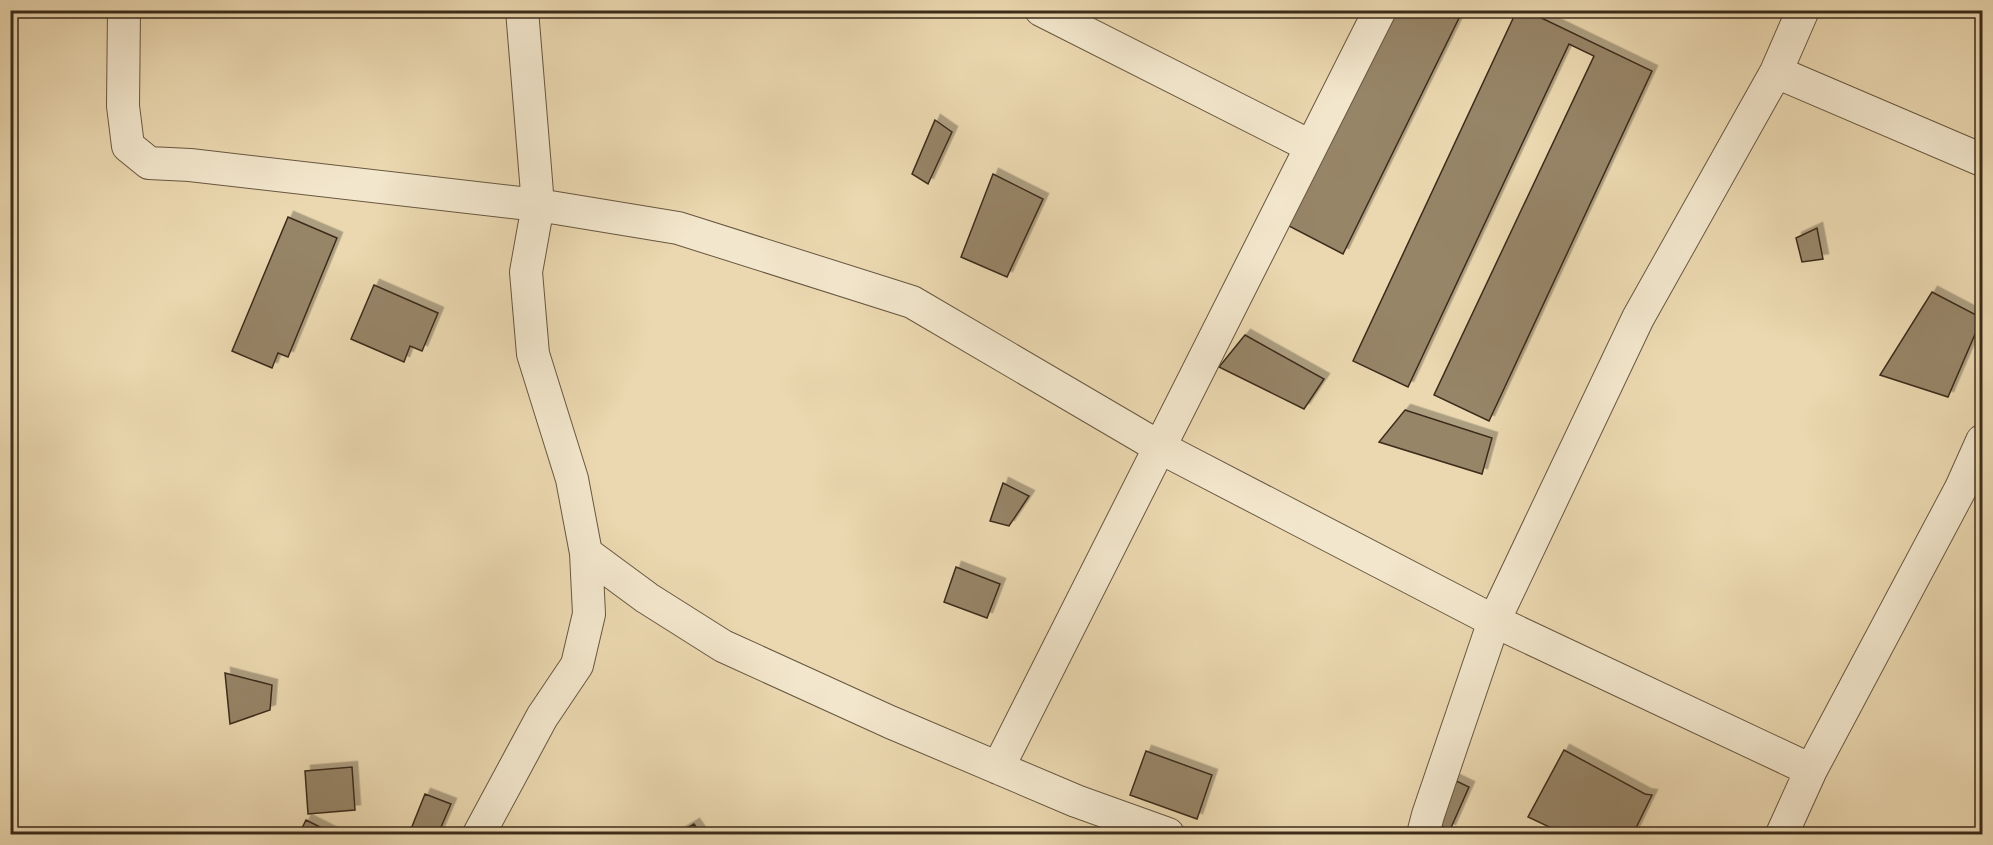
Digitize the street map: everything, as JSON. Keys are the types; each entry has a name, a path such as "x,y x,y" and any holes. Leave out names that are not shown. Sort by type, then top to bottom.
{"street":[{"path":"123,10 123,106 128,146 149,164 190,165 538,205 678,228 912,302 1161,448 1494,621 1811,770"},
{"path":"478,834 542,717 577,665 589,614 586,553 572,479 533,354 526,272 538,205 522,10"},
{"path":"1041,10 1310,146"},
{"path":"998,768 1380,10"},
{"path":"1423,834 1494,621 1638,318 1776,72 1803,10"},
{"path":"1776,72 1983,160"},
{"path":"1782,834 1811,770 1961,488 1983,441"},
{"path":"586,553 647,598 723,646 890,722 1076,801 1168,834"}],"building":[{"path":"1395,10 1463,10 1343,254 1287,225"},
{"path":"1517,10 1525,10 1652,71 1489,421 1434,395 1594,56 1569,44 1408,387 1353,361"},
{"path":"935,120 952,132 928,184 912,174"},
{"path":"993,174 1043,199 1007,277 961,257"},
{"path":"288,217 337,238 288,357 278,353 272,368 232,351"},
{"path":"1817,228 1823,259 1802,262 1796,238"},
{"path":"374,285 438,313 422,351 410,346 404,362 351,339"},
{"path":"1932,292 1982,318 1948,397 1880,375"},
{"path":"1245,335 1324,379 1304,409 1219,367"},
{"path":"1405,410 1492,438 1482,474 1379,442"},
{"path":"1003,483 1029,496 1009,526 990,521"},
{"path":"956,567 1000,584 987,618 944,602"},
{"path":"225,673 272,685 270,710 230,724"},
{"path":"1564,750 1645,794 1652,795 1633,834 1564,834 1528,817"},
{"path":"1146,751 1212,775 1197,819 1130,795"},
{"path":"352,767 355,810 308,814 305,771"},
{"path":"1448,777 1469,787 1450,830 1428,820"},
{"path":"425,794 451,804 438,834 409,834"},
{"path":"306,820 334,834 299,834"},
{"path":"694,824 701,834 677,834"}]}
